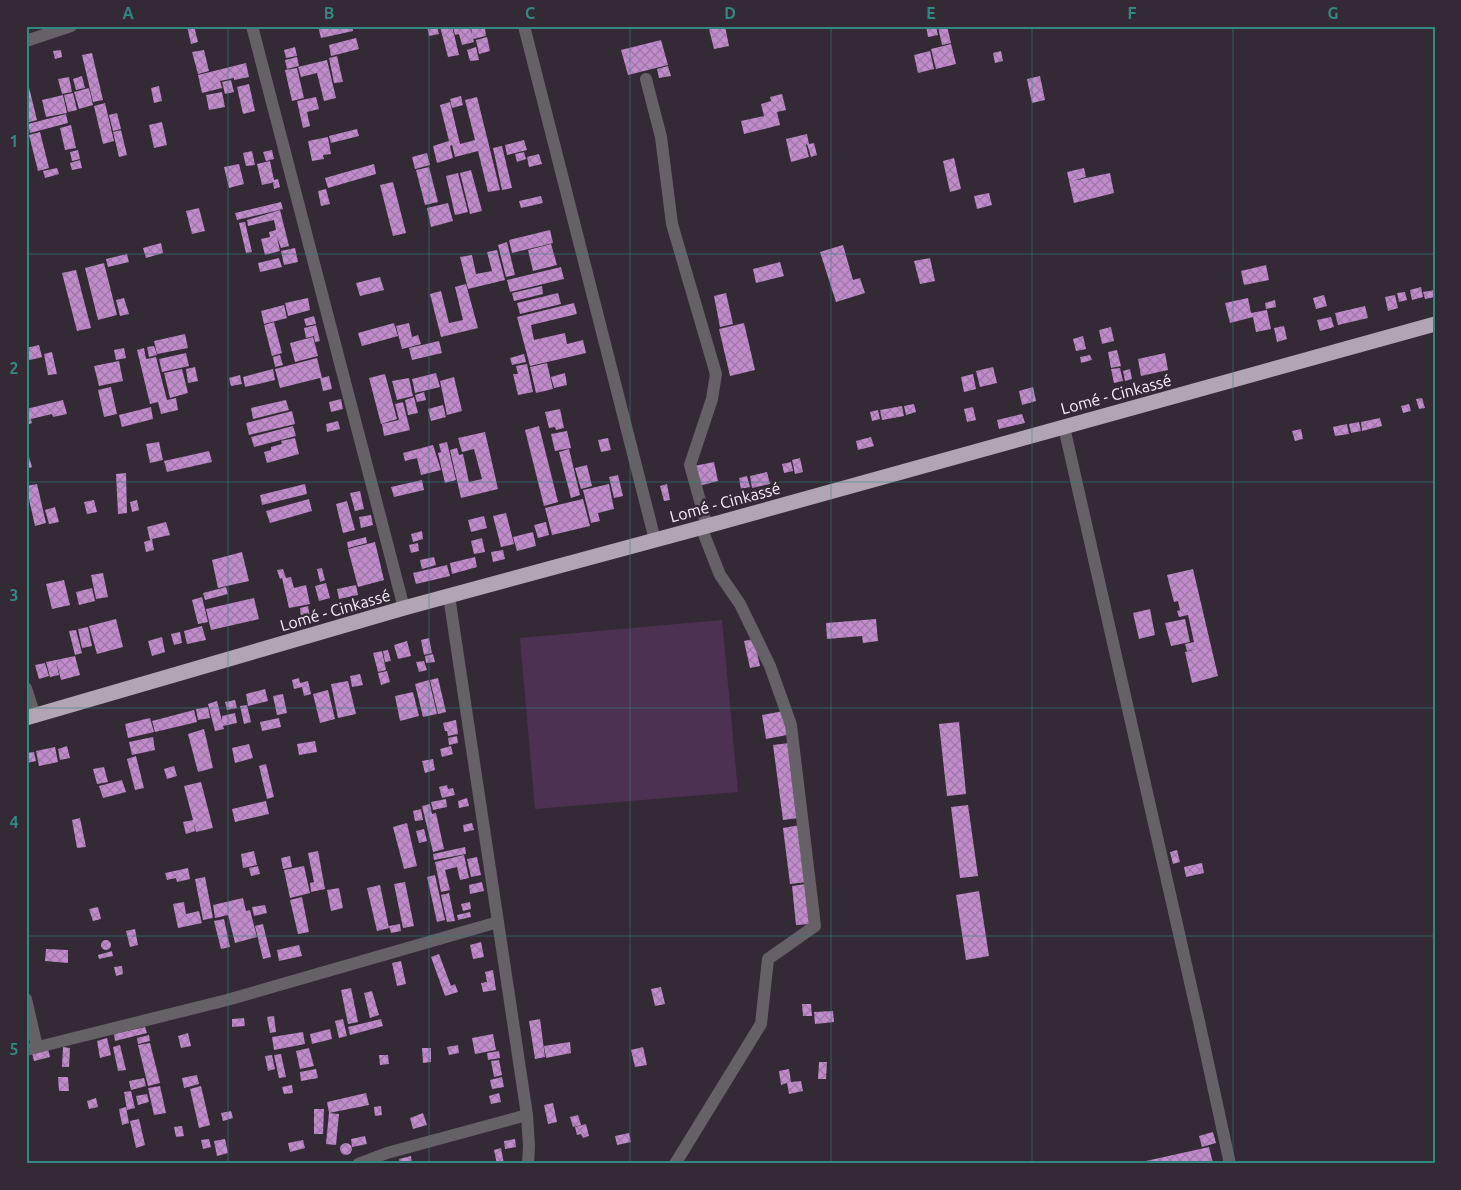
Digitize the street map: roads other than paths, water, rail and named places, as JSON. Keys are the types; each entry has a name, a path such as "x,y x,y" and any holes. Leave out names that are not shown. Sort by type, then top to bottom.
{"highway":[{"name":"Lomé - Cinkassé","path":"30,717 404,608 1435,324"}],"street":[{"path":"26,41 71,26"},
{"path":"252,26 404,608"},
{"path":"524,26 655,540"},
{"path":"646,79 661,136 672,224 716,374 712,399 690,465 704,526 720,574 740,604 770,666 791,725 815,926 768,959 761,1024 675,1164"},
{"path":"1064,426 1230,1164"},
{"path":"449,596 527,1115 528,1164"},
{"path":"26,688 30,717"},
{"path":"26,999 31,1048 226,1000 498,922"},
{"path":"358,1164 387,1153 527,1115"}]}
